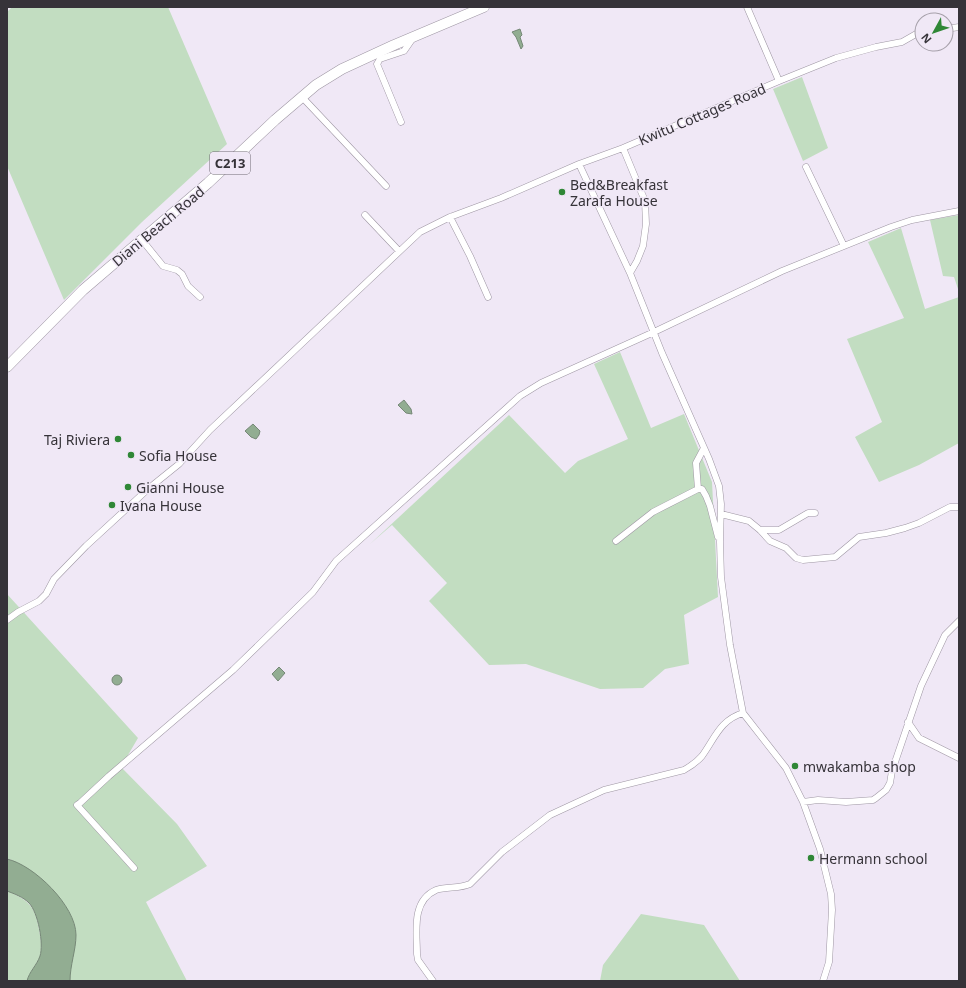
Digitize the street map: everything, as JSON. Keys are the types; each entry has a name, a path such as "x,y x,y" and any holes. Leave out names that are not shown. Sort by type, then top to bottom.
{"main road":[{"name":"Diani Beach Road","path":"7,367 83,290 208,183 316,85 342,69 484,7"}],"street":[{"name":"Kwitu Cottages Road","path":"7,620 18,612 39,601 46,594 54,579 86,546 148,489 179,464 210,430 420,232 450,217 501,198 579,164 624,151 779,81 747,7"},
{"path":"779,81 836,58 876,47 902,42 914,35"},
{"path":"401,122 377,64 380,59 404,51 413,37"},
{"path":"302,97 386,186"},
{"path":"624,151 645,201 646,224 643,246 630,273"},
{"path":"579,164 630,273 684,406 704,448 719,486 722,577 730,646 743,713 786,768 803,802 820,849 832,902 829,962 823,981"},
{"path":"806,167 844,246"},
{"path":"134,868 77,805 234,670 313,592 336,561 520,396 541,383 654,332 782,271 891,227 912,220 959,210"},
{"path":"364,215 399,251"},
{"path":"450,217 470,256 488,297"},
{"path":"142,240 163,266 177,270 182,274 188,286 200,297"},
{"path":"698,489 696,463 704,448"},
{"path":"616,541 653,512 698,489 702,489 706,496 720,542"},
{"path":"721,514 749,521 770,541 786,548 796,558 803,560 835,557 859,537 886,534 919,523 950,507 959,507"},
{"path":"760,530 779,530 808,513 815,514"},
{"path":"803,802 813,800 858,801 876,798 886,790 890,783 892,771 921,686 942,640 959,621"},
{"path":"433,981 418,960 417,954 417,916 420,906 427,896 437,890 463,887 470,884 498,856 532,829 550,815 574,803 604,790 684,770 694,764 702,755 720,728 735,716 743,713"},
{"path":"908,722 919,738 959,758"}],"shaded area":[{"path":"12,7 168,7 227,144 142,222 64,300 7,166 7,12"},
{"path":"520,29 522,35 520,37 523,46 521,49 512,32"},
{"path":"802,77 828,148 803,161 773,89"},
{"path":"959,215 959,292 954,277 943,276 930,220"},
{"path":"901,228 925,309 959,297 959,443 919,465 879,482 855,437 882,422 847,339 904,318 868,242"},
{"path":"620,352 651,428 684,414 712,482 718,597 684,615 689,664 665,669 643,688 600,689 526,664 489,665 429,601 447,583 392,525 370,544 509,415 565,473 578,461 628,439 594,364"},
{"path":"404,400 411,409 412,414 406,413 398,405"},
{"path":"253,424 260,431 256,439 251,437 245,431"},
{"path":"7,594 138,738 121,767 177,824 207,866 146,902 187,981 70,981 70,972 12,860 7,859"},
{"path":"279,667 285,673 278,681 272,674"},
{"path":"115,675 119,675 122,680 119,685 115,685 112,682 112,678"},
{"path":"7,859 29,869 41,878 52,888 69,912 74,924 76,935 70,981 27,981 40,956 41,936 35,913 29,903 22,897 7,891"},
{"path":"7,891 27,902 37,919 41,943 41,954 27,981 7,981"},
{"path":"641,914 704,925 740,981 600,981 603,965"}],"place":[{"name":"Bed&Breakfast Zarafa House","path":"562,192"},
{"name":"Taj Riviera","path":"118,439"},
{"name":"Sofia House","path":"131,455"},
{"name":"Gianni House","path":"128,487"},
{"name":"Ivana House","path":"112,505"},
{"name":"mwakamba shop","path":"795,766"},
{"name":"Hermann school","path":"811,858"}]}
